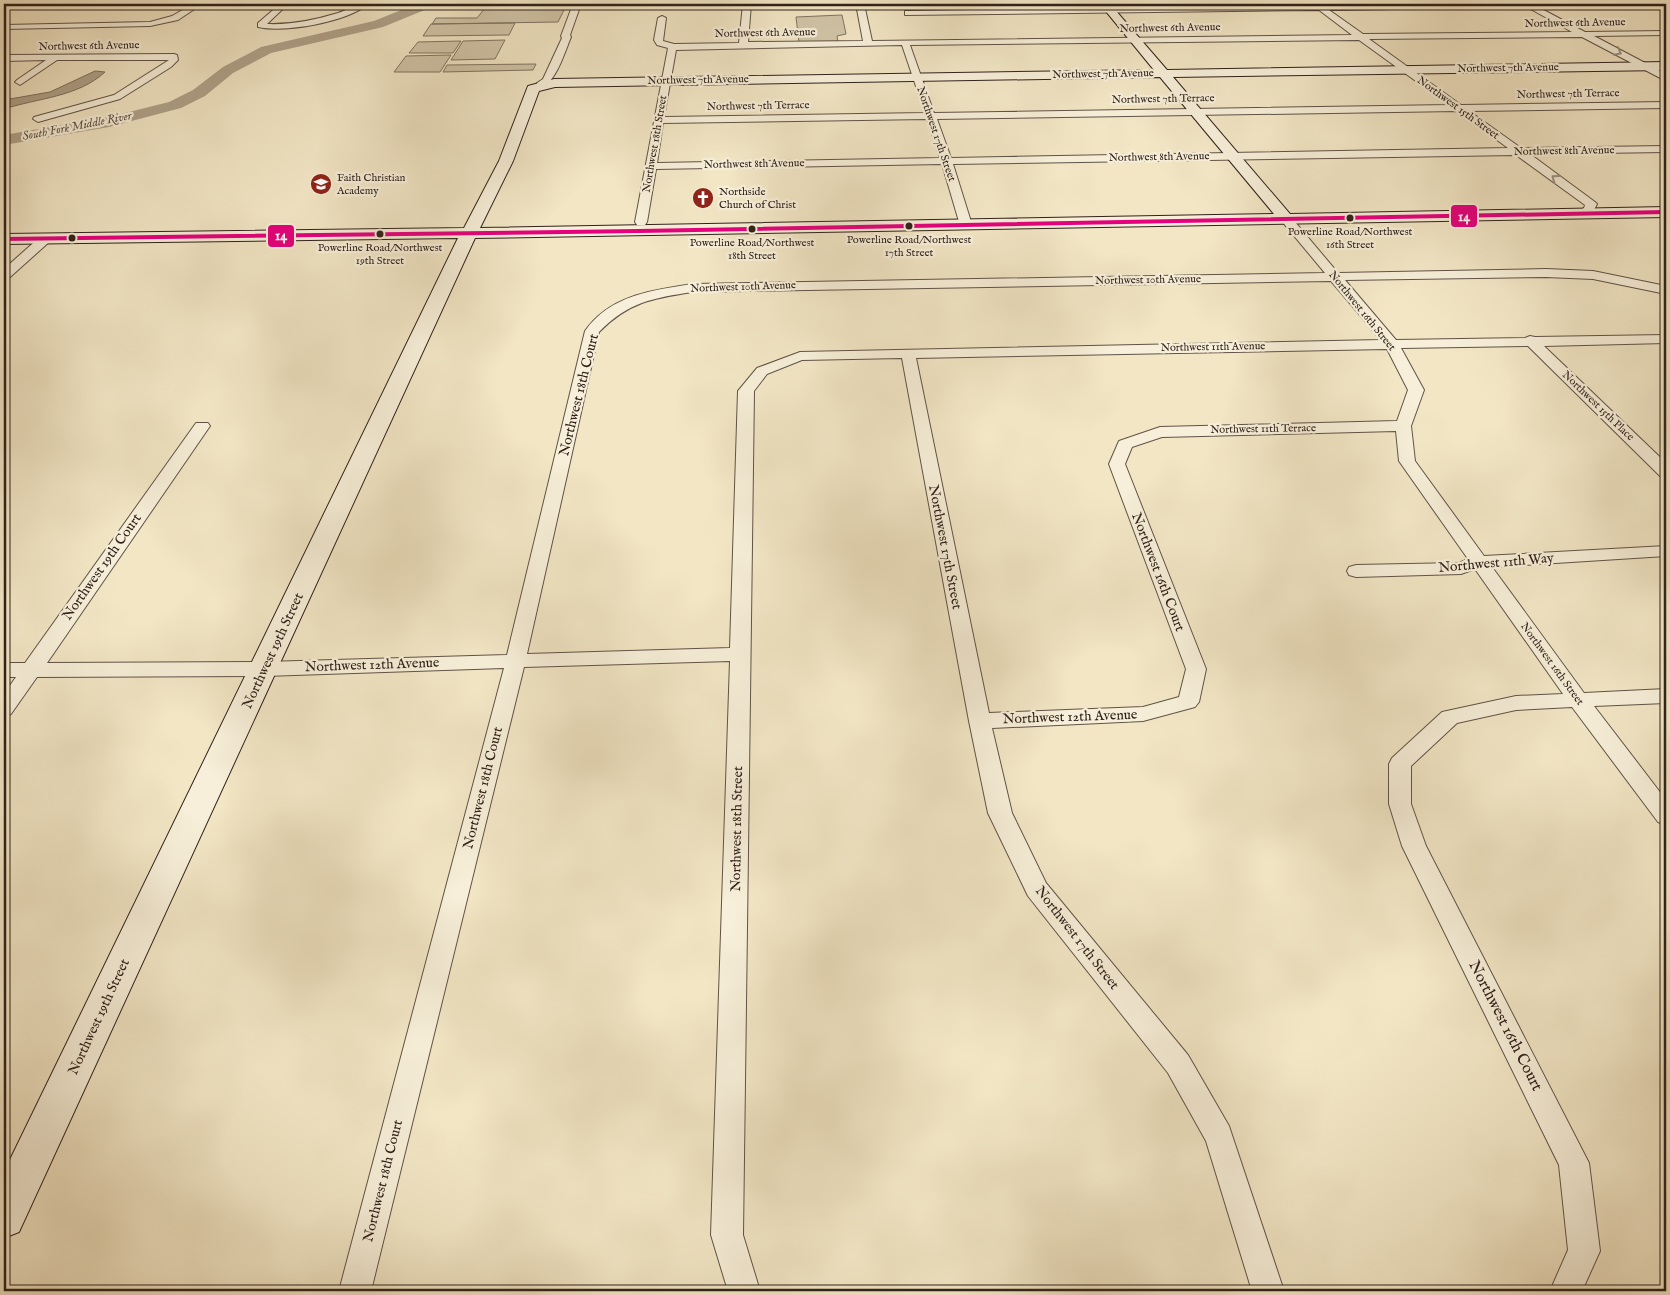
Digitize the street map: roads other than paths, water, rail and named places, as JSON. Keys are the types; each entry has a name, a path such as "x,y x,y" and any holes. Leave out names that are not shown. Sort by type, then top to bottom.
{"street":[{"path":"4,6 96,4"},
{"path":"4,27 126,26 163,22 184,14 198,4"},
{"path":"284,4 261,25 263,27 281,26 334,17 364,4"},
{"path":"540,86 547,81 567,37 565,36 577,4"},
{"path":"743,44 747,4"},
{"path":"860,4 868,43"},
{"path":"905,4 912,25"},
{"path":"908,13 1108,7 1610,4"},
{"path":"1528,5 1666,78"},
{"name":"Northwest 15th Street","path":"1317,6 1519,152 1586,208"},
{"name":"Northwest 16th Street","path":"1108,7 1391,343 1416,390 1403,426 1407,461 1578,700 1666,816"},
{"path":"662,18 658,40 660,43 674,47"},
{"path":"34,36 49,27"},
{"name":"Northwest 6th Avenue","path":"674,47 743,44 905,43 917,39 1134,40 1666,33"},
{"name":"Northwest 17th Street","path":"905,43 947,161 964,220"},
{"name":"Northwest 18th Street","path":"641,222 660,120 665,81 671,50 674,47"},
{"name":"Northwest 6th Avenue","path":"4,58 174,58 168,65 117,97 38,119"},
{"path":"20,82 55,58"},
{"name":"Northwest 7th Avenue","path":"540,86 554,83 665,81 1666,66"},
{"name":"Northwest 19th Street","path":"4,1217 471,229 506,161 533,89 540,86"},
{"name":"Northwest 7th Terrace","path":"660,120 1666,104"},
{"name":"Northwest 8th Avenue","path":"651,166 1666,149"},
{"path":"4,236 1586,208 1666,203"},
{"path":"1586,208 1666,212"},
{"path":"4,275 50,235 96,229 471,229 641,222 964,220"},
{"name":"Northwest 10th Avenue","path":"631,302 660,293 693,288 1571,273 1624,280 1666,290"},
{"name":"Northwest 18th Court","path":"355,1291 516,660 592,331 610,313 631,302"},
{"name":"Northwest 11th Avenue","path":"762,370 800,356 1530,340 1666,339"},
{"name":"Northwest 15th Place","path":"1530,340 1666,472"},
{"name":"Northwest 17th Street","path":"908,354 1000,814 1037,889 1178,1064 1219,1136 1268,1291"},
{"name":"Northwest 18th Street","path":"744,1291 727,1235 746,391 762,370"},
{"name":"Northwest 19th Court","path":"4,709 202,426"},
{"name":"Northwest 11th Terrace","path":"1125,444 1160,432 1403,426"},
{"name":"Northwest 16th Court","path":"1125,444 1117,464 1196,669 1188,702"},
{"name":"Northwest 11th Way","path":"1356,571 1460,568 1478,562 1666,551"},
{"name":"Northwest 12th Avenue","path":"4,670 264,669 741,654"},
{"path":"1578,700 1666,696"},
{"name":"Northwest 16th Court","path":"1566,1291 1584,1251 1574,1163 1414,846 1400,804 1400,764 1450,717 1516,703 1578,700"},
{"name":"Northwest 12th Avenue","path":"980,721 1143,714 1188,702"}],"waterway":[{"name":"South Fork Middle River","path":"4,140 109,122 175,105 199,93 228,70 266,50 378,24 427,4"}],"place":[{"name":"Faith Christian Academy","path":"321,184"},
{"name":"Northside Church of Christ","path":"703,198"},
{"name":"Powerline Road/Northwest 16th Street","path":"1350,218"},
{"name":"Powerline Road/Northwest 17th Street","path":"909,226"},
{"name":"Powerline Road/Northwest 18th Street","path":"752,229"},
{"name":"Powerline Road/Northwest 19th Street","path":"380,234"}]}
